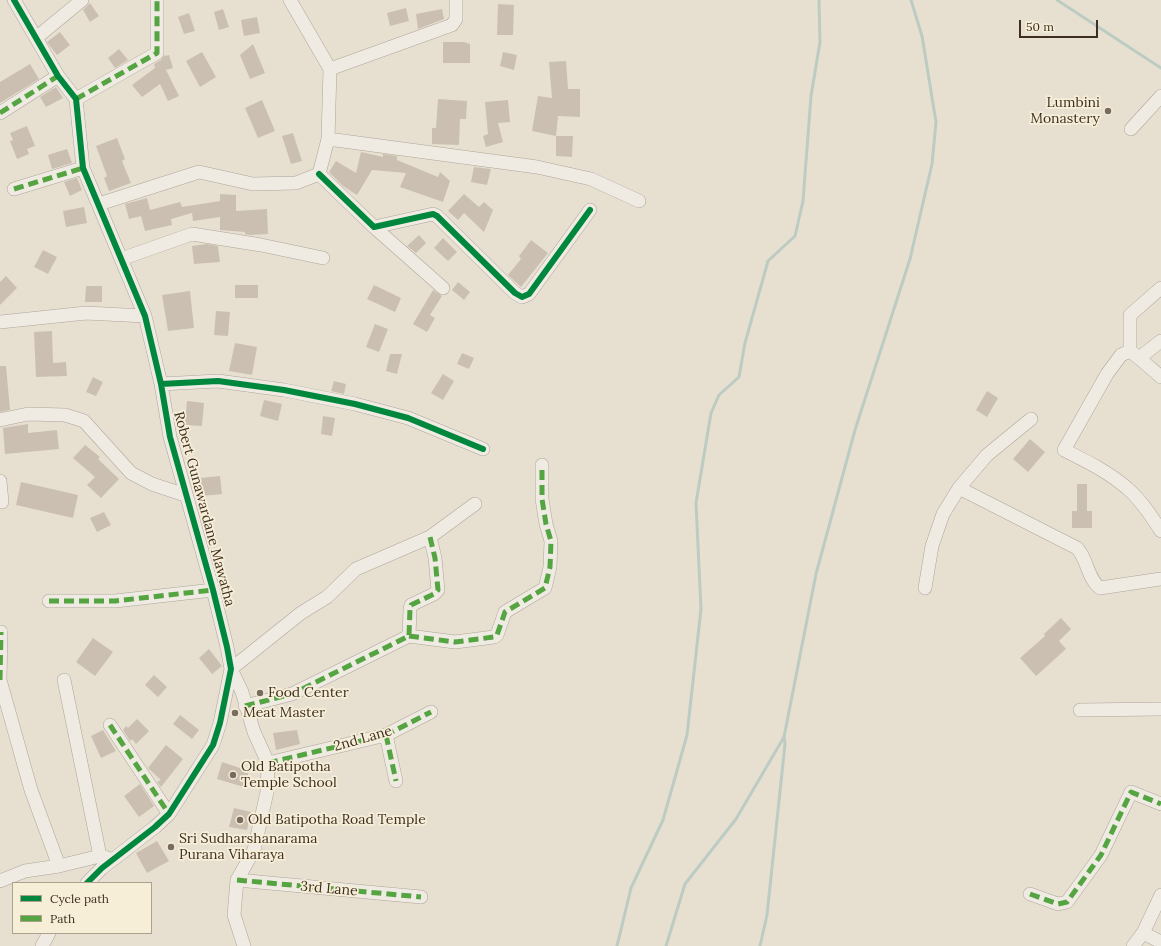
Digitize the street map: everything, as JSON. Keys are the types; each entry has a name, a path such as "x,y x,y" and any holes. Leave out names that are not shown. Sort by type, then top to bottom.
{"street":[{"path":"14,0 58,76 76,99 157,53 157,0"},
{"path":"36,38 82,0"},
{"path":"290,0 330,69 328,139 319,174"},
{"path":"330,69 452,25 456,19 456,0"},
{"path":"0,113 58,76"},
{"path":"1131,129 1161,96"},
{"name":"Robert Gunawardane Mawatha","path":"76,99 83,168 145,316 162,384 170,437 213,590 231,669 220,723 213,745 169,814 155,828 113,858 88,882"},
{"path":"328,139 537,167 591,179 639,200"},
{"path":"14,188 83,168"},
{"path":"99,204 199,172 253,184 296,183 319,174"},
{"path":"319,174 374,227 443,288"},
{"path":"374,227 433,214 437,216 515,293 522,297 529,294 590,210"},
{"path":"121,259 192,234 261,244 322,258"},
{"path":"1161,288 1130,315 1134,355 1161,377"},
{"path":"0,322 86,313 145,316"},
{"path":"1161,341 1134,355 1121,355 1107,374 1064,450 1105,471 1129,490 1151,516 1161,531"},
{"path":"162,384 218,381 284,390 355,404 408,418 483,449"},
{"path":"0,420 28,414 66,415 84,421 131,472 152,484 186,495"},
{"path":"926,588 932,546 943,514 959,488 987,455 1031,419"},
{"path":"246,706 292,694 409,636 456,642 494,637 497,635 505,612 545,588 550,567 551,541 546,524 542,499 542,465"},
{"path":"0,482 2,502"},
{"path":"959,488 1077,548 1083,555 1094,582 1100,588 1161,579"},
{"path":"244,946 234,915 237,880 254,850 267,792 268,763 254,732 242,692 231,669 301,612 327,596 356,569 430,537 475,504"},
{"path":"409,636 411,605 434,594 438,590 430,537"},
{"path":"49,601 116,601 213,590"},
{"path":"1,632 0,680 31,790 59,866"},
{"path":"64,680 100,856"},
{"path":"1080,710 1161,709"},
{"name":"2nd Lane","path":"268,763 386,735 431,712"},
{"path":"110,726 169,814"},
{"path":"386,735 396,781"},
{"path":"1030,894 1058,904 1067,902 1101,855 1131,792 1161,804"},
{"path":"0,882 25,871 59,866 100,856 113,858"},
{"name":"3rd Lane","path":"237,880 421,897"},
{"path":"1133,946 1143,933 1161,895"},
{"path":"1143,933 1161,942"},
{"path":"42,946 48,934"}],"building":[{"path":"90,3 99,16 90,22 83,10"},
{"path":"498,4 514,5 513,35 497,35"},
{"path":"406,8 409,21 390,26 387,13"},
{"path":"223,9 229,27 219,30 214,12"},
{"path":"442,9 444,19 418,29 416,14"},
{"path":"189,13 195,31 184,34 178,17"},
{"path":"257,17 260,33 244,36 241,20"},
{"path":"60,32 70,45 57,55 47,42"},
{"path":"443,42 464,42 470,44 470,63 443,63"},
{"path":"253,44 265,73 250,79 240,55"},
{"path":"119,49 128,60 115,68 108,58"},
{"path":"202,52 216,77 200,87 186,61"},
{"path":"503,52 517,55 514,70 500,66"},
{"path":"169,55 173,68 166,70 179,96 168,101 160,84 142,97 132,85 155,68 154,64 161,60 164,56"},
{"path":"566,61 568,89 580,89 580,117 558,116 556,136 532,131 538,96 552,98 549,62"},
{"path":"30,64 39,79 0,103 0,82"},
{"path":"56,87 63,98 46,107 40,97"},
{"path":"438,99 467,101 466,119 460,119 459,145 432,144 432,128 436,128"},
{"path":"262,100 275,131 258,138 245,108"},
{"path":"508,100 510,122 498,123 503,142 486,147 483,136 488,134 485,102"},
{"path":"27,126 35,146 27,149 29,154 17,159 10,141 13,140 10,133"},
{"path":"293,133 302,161 291,164 282,136"},
{"path":"556,136 573,136 572,157 556,156"},
{"path":"117,138 125,159 122,161 131,183 109,191 104,178 107,176 96,146"},
{"path":"67,149 72,163 52,169 48,155"},
{"path":"361,152 383,157 383,154 397,156 397,160 438,177 440,172 450,181 443,202 400,187 406,173 372,170 357,195 343,186 329,172 336,161 356,173"},
{"path":"474,167 491,169 487,185 471,182"},
{"path":"77,178 82,190 70,196 64,182"},
{"path":"220,194 236,195 236,211 267,209 268,234 250,235 245,234 245,232 220,230 220,217 193,221 192,213 171,219 172,225 145,231 141,216 129,219 125,204 147,198 150,210 180,202 182,207 220,201"},
{"path":"464,194 479,207 484,202 493,210 484,232 464,213 458,220 448,211"},
{"path":"84,207 87,223 66,227 63,211"},
{"path":"419,235 426,243 416,253 407,246"},
{"path":"443,238 457,252 448,261 434,248"},
{"path":"531,240 548,253 521,287 508,275 521,259 519,256"},
{"path":"207,244 218,246 220,262 194,264 192,246"},
{"path":"43,250 57,257 48,274 34,267"},
{"path":"6,276 17,288 0,305 0,282"},
{"path":"458,282 470,292 464,300 452,290"},
{"path":"235,285 258,285 258,298 235,298"},
{"path":"374,285 401,298 395,312 367,299"},
{"path":"86,286 102,286 102,302 85,302"},
{"path":"433,290 442,296 430,315 435,318 427,332 413,324"},
{"path":"190,291 194,328 168,331 162,295"},
{"path":"216,311 230,312 228,336 214,335"},
{"path":"375,324 388,329 379,352 366,347"},
{"path":"52,331 53,363 66,362 67,376 36,377 34,332"},
{"path":"235,343 257,347 252,375 229,371"},
{"path":"462,353 474,358 469,369 457,364"},
{"path":"390,354 402,354 397,374 386,371"},
{"path":"0,366 6,366 10,410 0,412"},
{"path":"443,374 454,381 443,400 431,393"},
{"path":"93,377 103,382 96,396 86,392"},
{"path":"334,381 346,384 344,394 331,391"},
{"path":"987,391 998,398 987,417 976,410"},
{"path":"264,400 282,404 278,421 260,416"},
{"path":"187,401 204,403 202,426 185,425"},
{"path":"323,416 335,418 332,436 321,434"},
{"path":"28,424 28,433 57,430 59,449 5,454 3,428"},
{"path":"1030,439 1045,452 1028,472 1013,459"},
{"path":"85,445 100,457 98,459 119,479 101,498 87,485 95,477 73,458"},
{"path":"220,476 222,494 202,496 200,478"},
{"path":"21,482 78,495 73,518 16,505"},
{"path":"1077,484 1087,484 1087,511 1092,511 1092,528 1072,528 1072,511 1077,511"},
{"path":"104,512 111,525 97,532 90,518"},
{"path":"1061,618 1071,629 1059,641 1066,649 1036,676 1020,658 1045,636 1044,634"},
{"path":"93,638 113,652 95,676 76,662"},
{"path":"209,649 222,666 212,674 199,658"},
{"path":"154,675 167,687 158,697 145,685"},
{"path":"180,715 199,730 192,739 173,724"},
{"path":"137,719 149,731 136,744 132,739 130,741 123,730 126,726 128,728"},
{"path":"103,730 116,751 101,758 91,736"},
{"path":"297,730 300,744 276,750 273,733"},
{"path":"166,745 183,759 161,787 157,782 161,780 148,768"},
{"name":"Old Batipotha Temple School","path":"222,762 249,771 244,787 217,779"},
{"path":"140,784 154,806 139,817 124,796"},
{"name":"Old Batipotha Road Temple","path":"234,808 251,812 247,830 229,827"},
{"path":"157,841 169,861 147,873 136,853"}],"waterway":[{"path":"617,946 631,888 663,820 687,735 701,609 696,503 711,413 719,395 739,377 745,343 768,261 795,236 803,201 811,96 820,42 819,0"},
{"path":"666,946 685,884 736,819 784,737 816,574 855,430 910,259 932,164 936,122 922,36 911,0"},
{"path":"1057,0 1161,68"},
{"path":"760,946 767,915 785,744 784,737"}],"marked path":[{"path":"76,99 157,53 157,0"},
{"path":"0,113 58,76"},
{"path":"14,189 83,168"},
{"path":"409,636 455,642 494,637 497,635 505,612 545,588 550,567 551,541 546,524 542,499 542,465"},
{"path":"245,706 292,694 409,636 411,605 434,594 438,590 435,558 430,537"},
{"path":"49,601 115,601 213,590"},
{"path":"0,680 1,632"},
{"path":"268,763 386,735 431,712"},
{"path":"110,725 169,814"},
{"path":"386,735 396,781"},
{"path":"1030,894 1058,904 1067,902 1101,855 1131,792 1161,804"},
{"path":"237,880 421,897"}],"cycle path":[{"path":"14,0 58,76 76,99 83,168 145,316 161,384 170,437 213,590 231,669 220,723 213,745 169,814 155,827 102,868 88,882"},
{"path":"319,174 374,227 433,214 437,216 515,293 522,297 529,294 590,210"},
{"path":"161,384 218,381 284,390 355,404 408,418 483,449"}],"place":[{"name":"Lumbini Monastery","path":"1108,111"},
{"name":"Food Center","path":"260,693"},
{"name":"Meat Master","path":"235,713"},
{"name":"Old Batipotha Temple School","path":"233,775"},
{"name":"Old Batipotha Road Temple","path":"240,820"},
{"name":"Sri Sudharshanarama Purana Viharaya","path":"171,847"}]}
